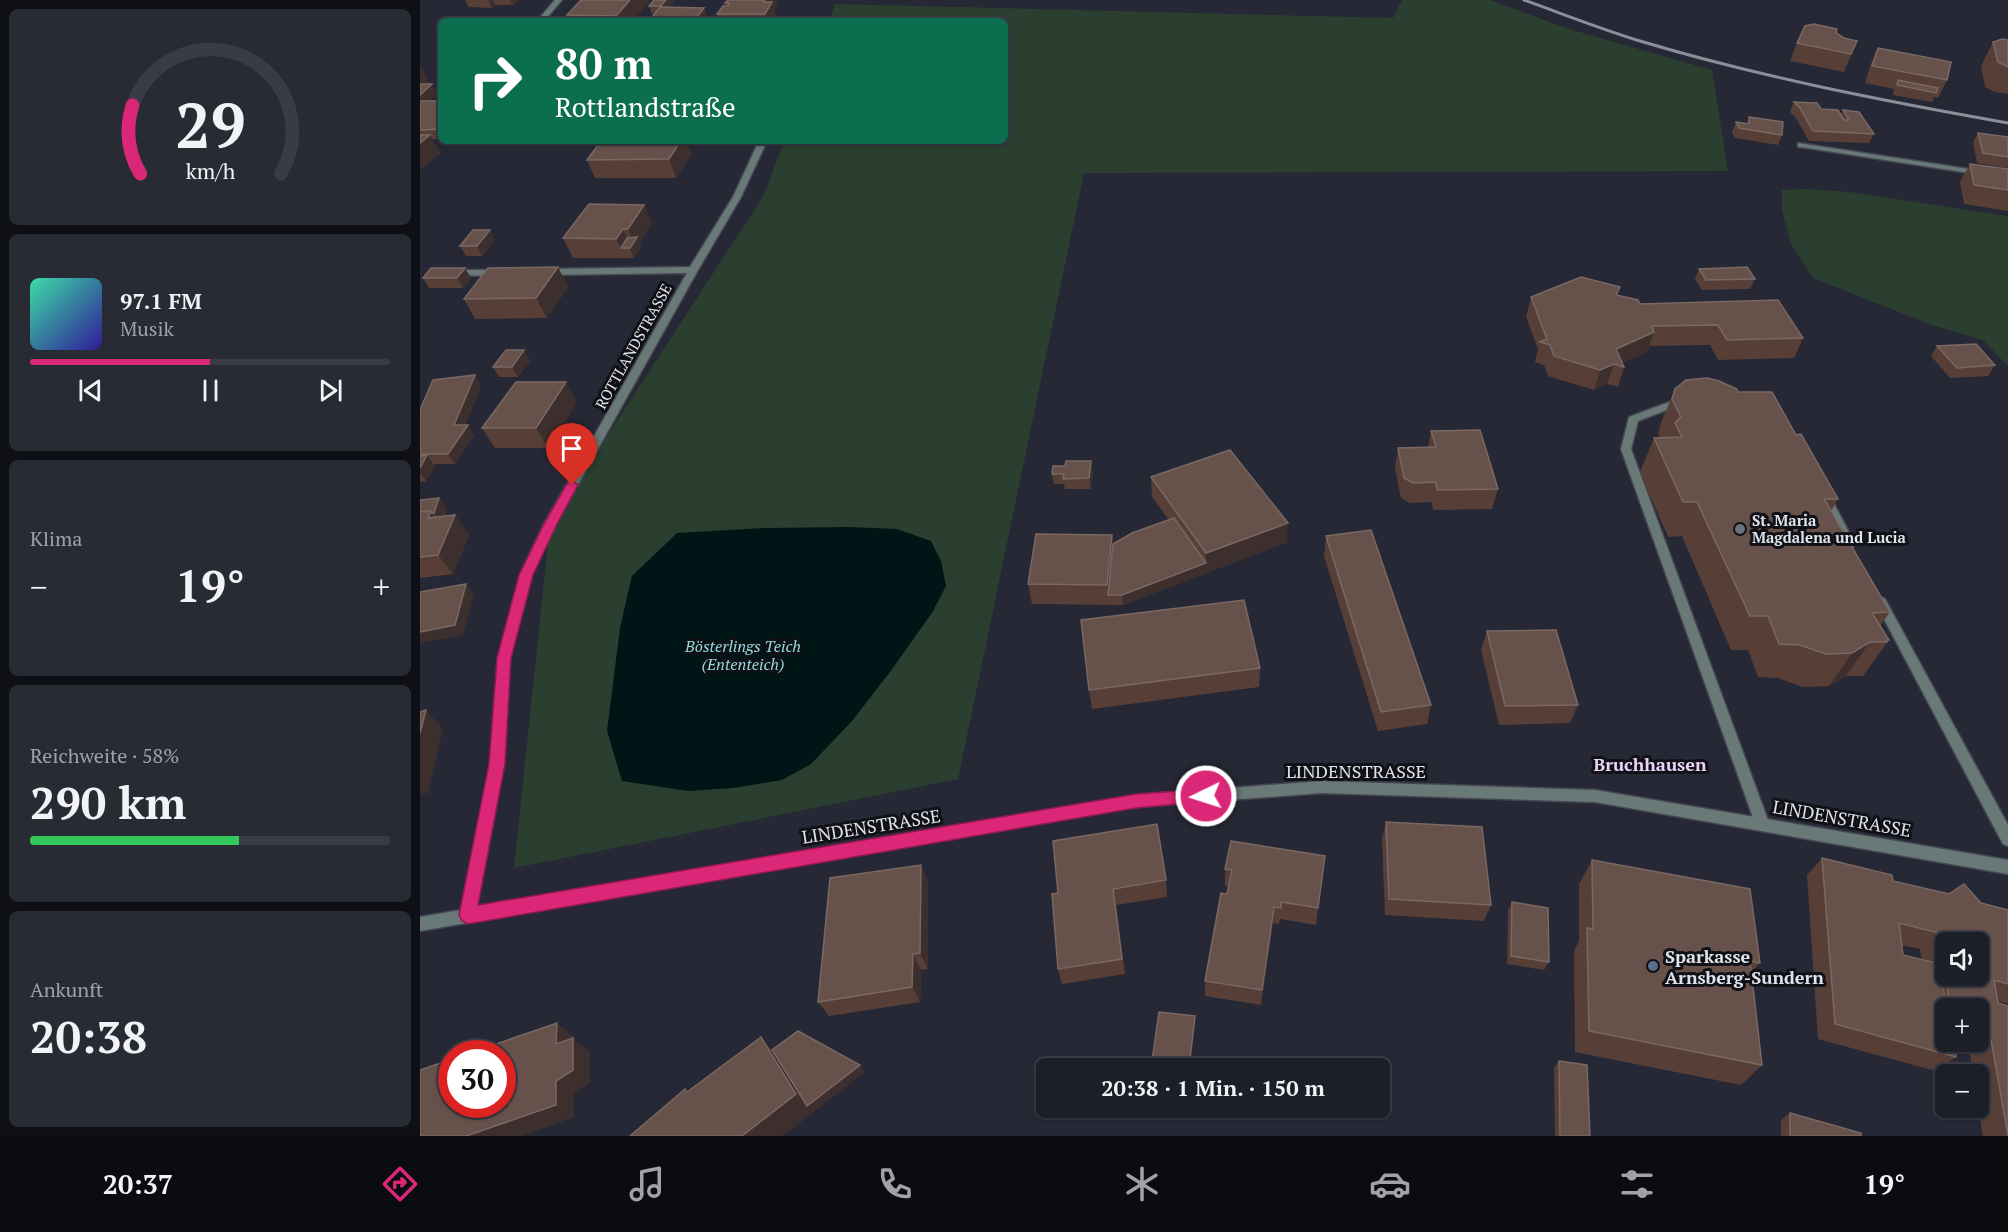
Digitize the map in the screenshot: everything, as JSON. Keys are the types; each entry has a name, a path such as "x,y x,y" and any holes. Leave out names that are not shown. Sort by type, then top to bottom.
{"street":[{"path":"543,18 559,0"},
{"name":"ROTTLANDSTRASSE","path":"468,915 497,764 504,658 526,575 550,524 693,270 737,197 762,144"},
{"path":"1801,145 2008,177"},
{"name":"ROTTLANDSTRASSE","path":"531,272 693,270"},
{"path":"438,274 508,273"},
{"path":"1694,400 1683,399 1634,419 1626,449 1762,823"},
{"path":"1817,484 1857,558"},
{"path":"1874,589 2008,838"},
{"name":"LINDENSTRASSE","path":"420,924 1136,801 1322,787 1595,796 2008,867"}],"green space":[{"path":"1402,0 1490,0 1569,29 1712,70 1728,171 1084,173 958,779 514,868 550,524 764,195 783,144 1008,144 1008,18 830,18 835,4 1393,18"},
{"path":"1782,190 1849,192 2008,216 2008,366 1983,340 1932,325 1813,278 1791,244 1782,210"}],"water":[{"name":"Bösterlings Teich (Ententeich)","path":"766,528 897,529 931,541 941,561 946,586 932,613 852,721 811,764 782,780 733,788 688,791 622,781 607,731 620,628 632,576 677,533"}],"building":[{"path":"581,0 630,0 616,16 567,15"},
{"path":"654,0 666,0 661,6 649,6"},
{"path":"728,0 772,2 765,14 717,14 723,6 728,6 729,3 725,3"},
{"path":"660,7 704,8 696,18 651,18"},
{"path":"1814,24 1837,29 1836,33 1844,38 1857,41 1851,54 1797,43 1805,26"},
{"path":"2008,40 2008,67 1998,62 1993,42"},
{"path":"1878,48 1951,62 1947,80 1872,66"},
{"path":"1898,80 1938,88 1936,93 1897,85"},
{"path":"420,84 432,84 420,95"},
{"path":"420,101 438,101 438,129 420,130"},
{"path":"1794,102 1817,103 1821,109 1838,110 1844,120 1849,120 1843,110 1859,112 1874,134 1813,131"},
{"path":"1749,117 1783,122 1782,135 1739,128 1736,122 1749,124"},
{"path":"1978,133 2008,137 2008,157 1983,153"},
{"path":"420,135 430,135 420,143"},
{"path":"599,144 679,144 669,159 587,160"},
{"path":"1970,164 2008,169 2008,190 1974,185"},
{"path":"589,204 644,205 628,229 623,229 616,239 563,238"},
{"path":"473,230 490,230 477,246 460,246"},
{"path":"637,237 630,248 621,248 627,238"},
{"path":"558,267 536,298 464,299 488,268"},
{"path":"1747,267 1755,279 1706,280 1699,269"},
{"path":"431,268 465,268 457,278 423,278"},
{"path":"1581,277 1620,287 1616,295 1638,300 1640,304 1778,300 1803,338 1727,340 1718,325 1652,326 1654,332 1616,349 1624,367 1614,364 1600,370 1554,356 1550,345 1540,342 1547,339 1531,297"},
{"path":"1976,344 1995,365 1957,368 1937,346"},
{"path":"506,350 524,350 512,367 493,367"},
{"path":"475,375 454,425 468,425 448,454 420,454 420,410 433,380"},
{"path":"1707,378 1737,389 1738,392 1772,392 1796,435 1801,434 1838,499 1824,499 1890,612 1872,613 1889,640 1886,640 1887,642 1870,642 1852,653 1826,654 1800,645 1779,644 1768,616 1750,616 1697,502 1683,502 1654,438 1682,437 1675,423 1681,417 1672,399 1675,389 1686,380"},
{"path":"516,382 566,382 536,428 482,428"},
{"path":"1480,430 1498,489 1437,490 1436,482 1413,483 1404,478 1398,448 1436,447 1431,431"},
{"path":"1230,450 1288,523 1206,553 1151,477"},
{"path":"427,455 420,468 420,456"},
{"path":"1066,461 1091,461 1089,478 1063,479 1064,474 1052,474 1053,466 1065,466"},
{"path":"439,498 434,513 420,512 420,500"},
{"path":"431,511 428,518 455,515 438,555 420,557 420,512"},
{"path":"1174,518 1206,563 1122,595 1108,595 1113,544 1132,533"},
{"path":"1371,530 1431,705 1381,712 1326,536"},
{"path":"1036,534 1112,535 1107,585 1028,584"},
{"path":"466,584 455,625 420,632 420,592"},
{"path":"1244,600 1260,668 1089,690 1081,620"},
{"path":"1556,630 1578,705 1505,706 1487,631"},
{"path":"426,710 420,733 420,712"},
{"path":"1386,822 1482,827 1491,905 1389,899"},
{"path":"1157,824 1166,880 1113,889 1122,959 1058,969 1052,894 1058,893 1053,841"},
{"path":"1231,841 1325,856 1318,908 1281,902 1281,908 1274,907 1262,990 1205,981 1221,893 1227,894 1232,870 1225,869"},
{"path":"1822,858 1892,875 1893,881 1949,894 1964,884 1981,903 2008,910 2008,984 1994,980 1998,1003 2008,1006 2008,1136 1991,1039 1989,1039 1989,998 1949,998 1947,986 1989,986 1989,932 1935,932 1899,923 1903,955 1935,963 1935,986 1943,986 1945,998 1935,998 1935,1051 1835,1024"},
{"path":"1592,860 1750,889 1760,963 1750,961 1762,1065 1589,1031 1587,928 1593,929"},
{"path":"921,865 920,953 913,954 912,987 818,1002 830,878"},
{"path":"1512,902 1548,908 1549,962 1511,956"},
{"path":"1159,1012 1195,1016 1190,1058 1152,1058"},
{"path":"557,1023 556,1044 573,1038 573,1070 556,1081 556,1105 466,1136 420,1136 420,1070 438,1064 438,1118 516,1118 516,1040 508,1040"},
{"path":"798,1031 860,1065 807,1106 772,1050"},
{"path":"761,1037 796,1094 742,1136 630,1136 685,1089 687,1092"},
{"path":"1938,1052 1956,1052 1956,1057"},
{"path":"1559,1061 1587,1065 1590,1136 1560,1136"},
{"path":"1790,1113 1861,1133 1861,1136 1790,1136"}],"railway":[{"path":"1524,0 1625,36 1731,66 1869,97 2008,123"}],"place":[{"name":"St. Maria Magdalena und Lucia","path":"1740,529"},
{"name":"Sparkasse Arnsberg-Sundern","path":"1653,966"}],"district":[{"name":"Bruchhausen","path":"1650,764"}],"route":[{"path":"572,485 550,524 526,575 504,658 497,764 468,915 1136,801 1206,796"}]}
